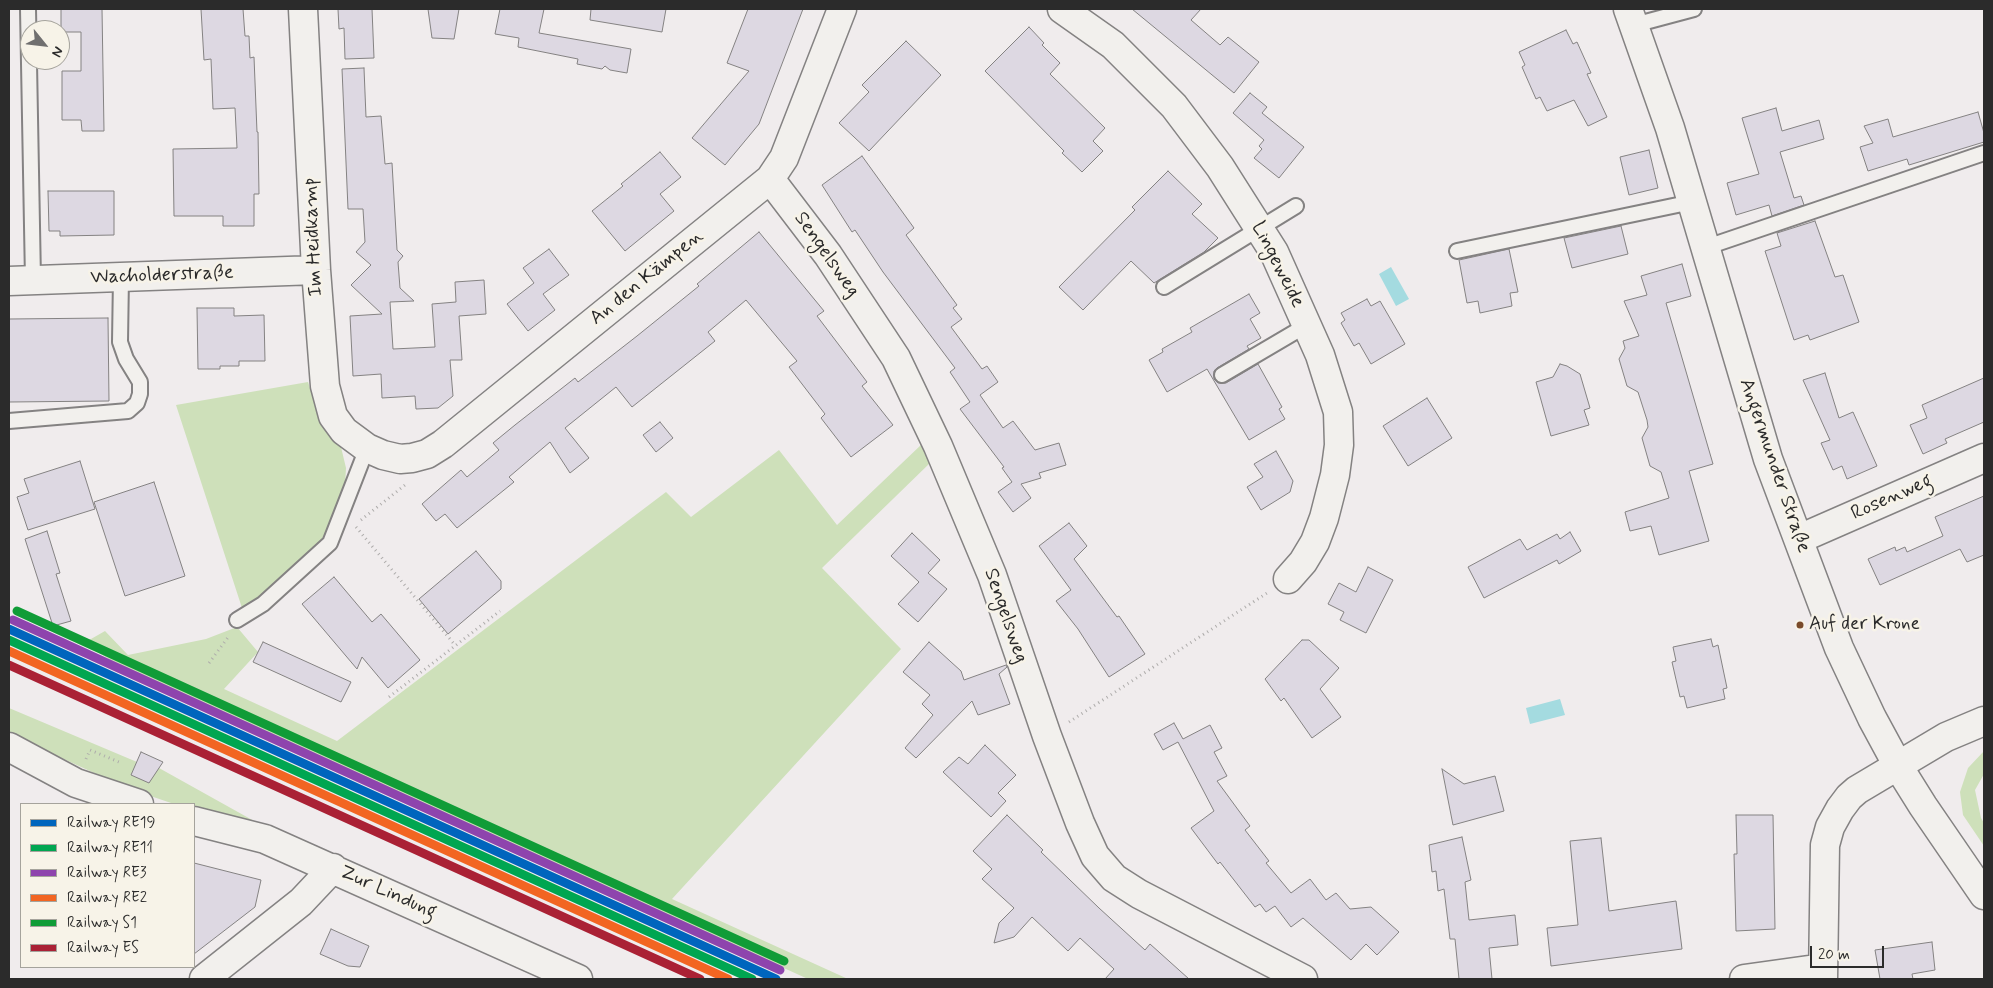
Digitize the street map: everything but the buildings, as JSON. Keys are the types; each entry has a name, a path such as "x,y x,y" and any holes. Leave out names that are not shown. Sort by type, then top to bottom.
{"street":[{"name":"Im Heidkamp","path":"303,9 316,270 325,386 333,416 344,431 368,448"},
{"name":"An den Kämpen","path":"368,448 383,455 412,458 427,454 442,444 770,179 784,158 842,9"},
{"name":"Lingeweide","path":"1062,9 1113,45 1174,106 1220,167 1274,252 1320,355 1338,412 1339,445 1335,475 1324,518 1315,542 1303,562 1288,579"},
{"name":"Angermunder Straße","path":"1631,17 1670,128 1768,459 1839,648 1872,718 1898,766 1984,895"},
{"name":"Sengelsweg","path":"770,179 828,255 896,358 938,446 992,574 1047,736 1095,856 1114,878 1139,894 1303,979"},
{"name":"Wacholderstraße","path":"21,280 316,270"},
{"name":"Rosenweg","path":"1799,539 1984,458"},
{"path":"1744,979 1823,974 1825,845 1830,827 1849,797 1857,790 1946,737 1984,721"},
{"path":"9,747 76,783 136,803"},
{"name":"Zur Lindung","path":"195,821 265,839 578,979"},
{"path":"204,979 301,902 333,868"}],"lane":[{"path":"21,280 28,9"},
{"path":"1631,17 1694,9"},
{"path":"1704,248 1984,153"},
{"path":"1457,251 1692,202"},
{"path":"1164,287 1296,206"},
{"path":"9,421 128,411 137,403 140,394 140,382 126,359 120,342 122,278"},
{"path":"1222,375 1307,326"},
{"path":"237,620 263,604 330,543 368,448"}],"path":[{"path":"406,485 355,525 455,645"},
{"path":"1047,736 1288,579"},
{"path":"389,697 500,611"},
{"path":"209,663 234,629 237,620"}],"green space":[{"path":"308,382 322,423 341,447 346,468 345,486 324,536 310,553 260,601 242,608 176,405"},
{"path":"922,444 930,463 822,568 901,649 672,899 848,979 808,979 123,668 84,643 105,631 128,655 206,639 237,627 258,652 224,689 337,741 666,492 691,517 779,450 837,525"},
{"path":"9,708 137,762 159,768 272,831 195,810 195,803 171,803 127,788 9,734"},
{"path":"1984,751 1984,774 1975,790 1981,818 1984,823 1984,846 1963,815 1960,792 1968,768"}],"water":[{"path":"1391,267 1409,299 1396,306 1379,274"},
{"path":"1560,699 1565,715 1530,724 1526,708"}],"rail line":[{"name":"S1","path":"17,611 784,961"},
{"name":"RE3","path":"13,620 780,970"},
{"name":"RE19","path":"9,629 776,979"},
{"name":"RE11","path":"9,640 752,979"},
{"name":"RE2","path":"9,651 728,979"},
{"name":"ES","path":"9,665 700,979"}],"place":[{"name":"Auf der Krone","path":"1800,625"}]}
